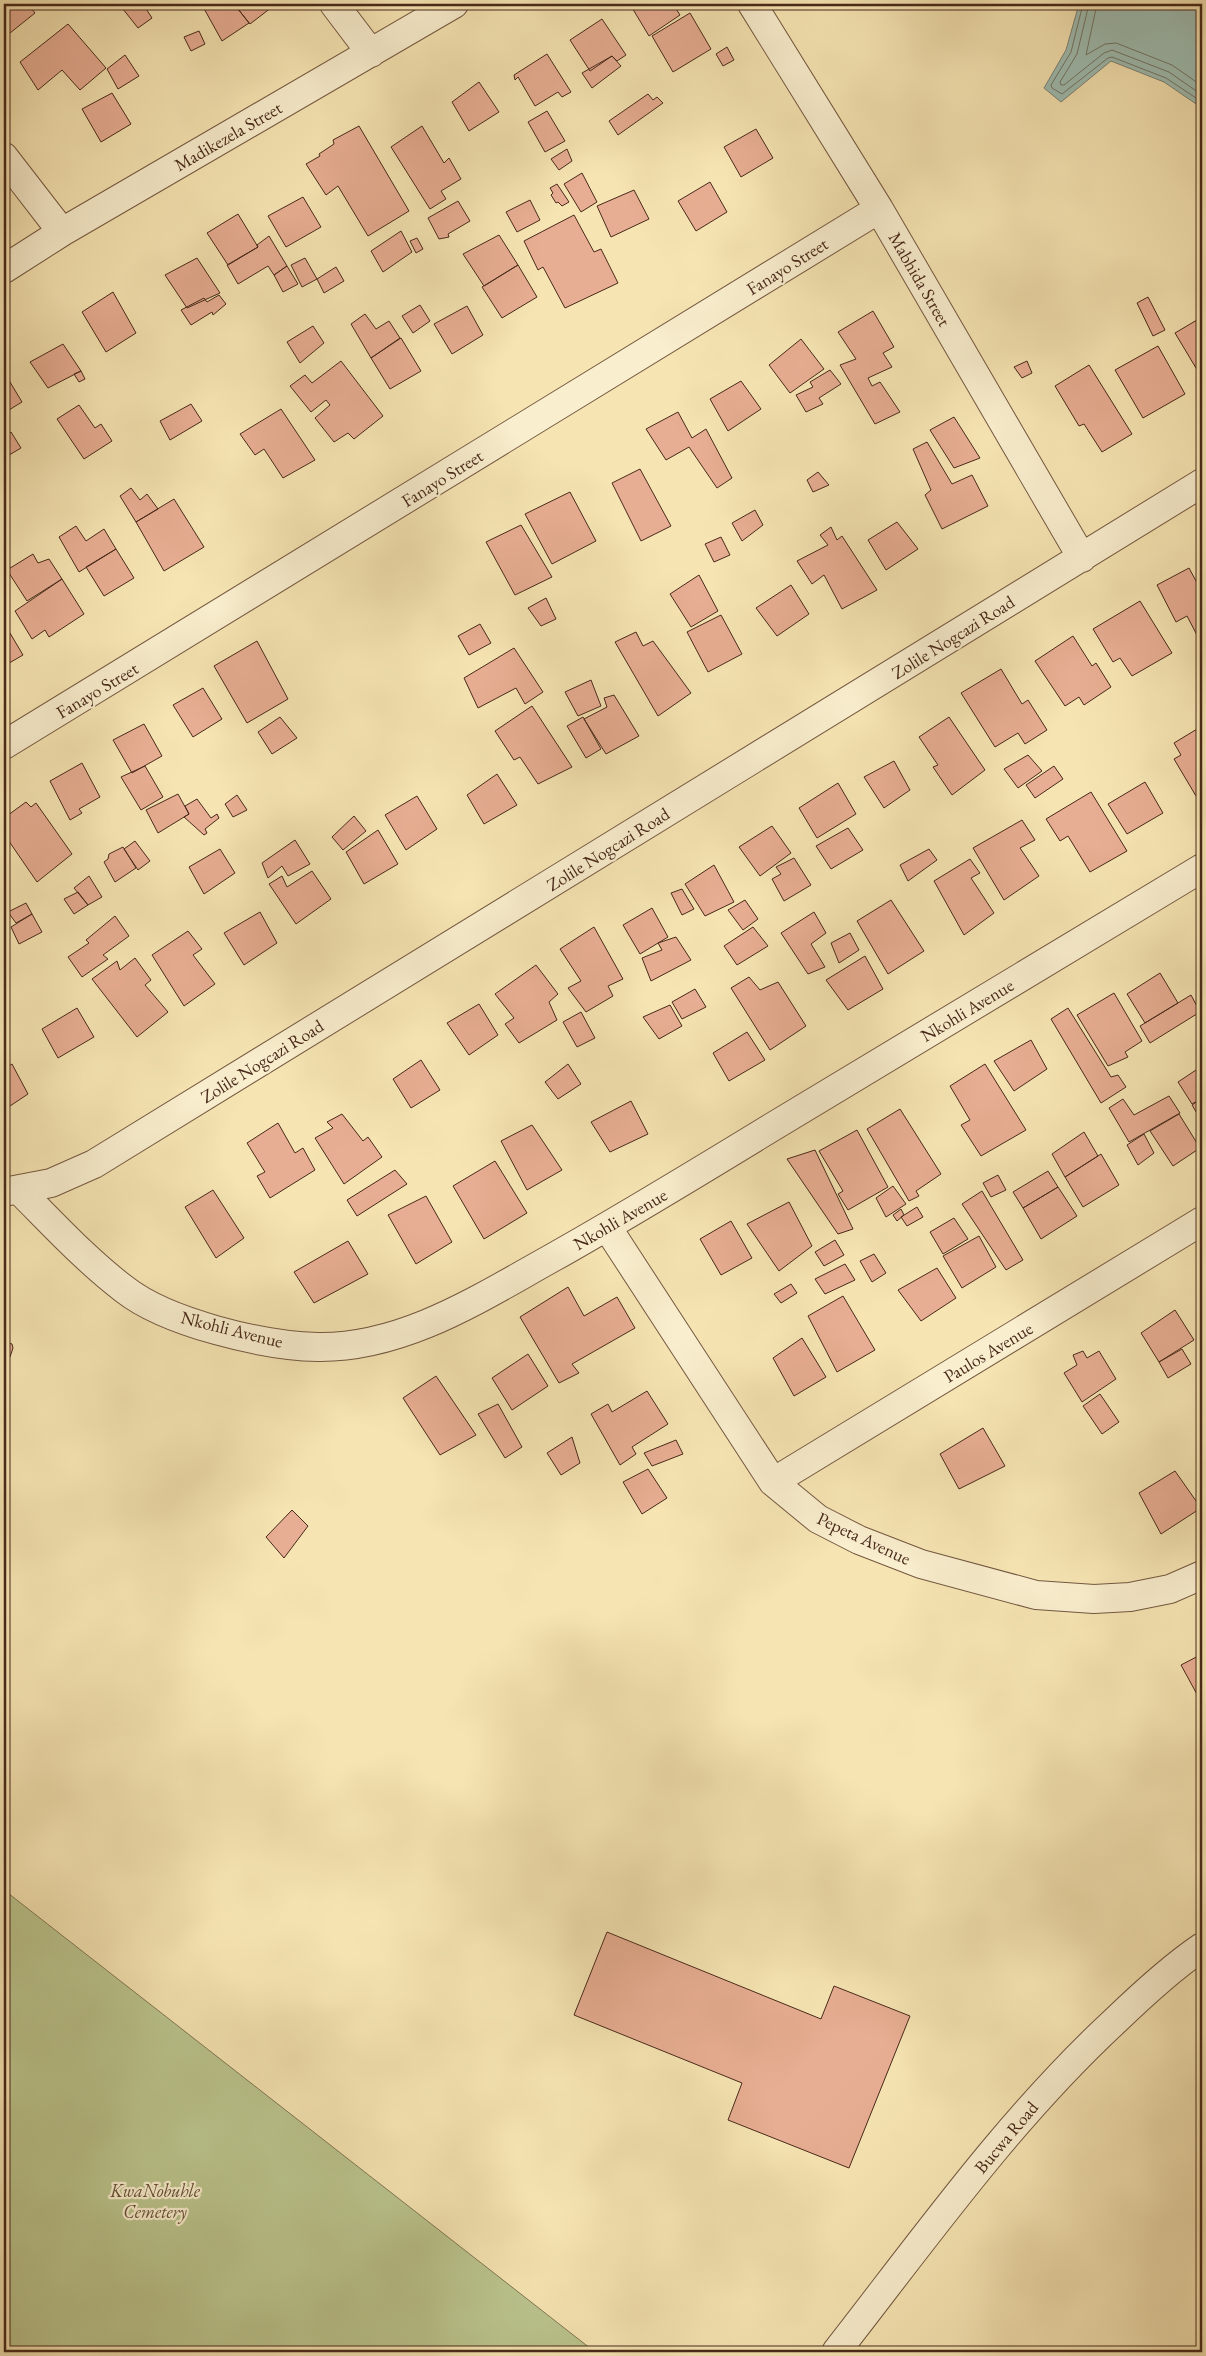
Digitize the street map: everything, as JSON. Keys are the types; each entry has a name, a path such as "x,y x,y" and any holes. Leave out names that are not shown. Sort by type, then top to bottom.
{"street":[{"path":"334,4 371,53"},
{"name":"Madikezela Street","path":"4,269 62,232 454,4"},
{"name":"Mabhida Street","path":"752,4 879,209 1082,558"},
{"path":"4,157 62,232"},
{"name":"Fanayo Street","path":"4,745 879,209"},
{"name":"Zolile Nogcazi Road","path":"12,1191 51,1183 94,1164 1202,483"},
{"name":"Nkohli Avenue","path":"12,1191 126,1292 160,1310 196,1324 265,1341 319,1347 367,1341 412,1330 463,1307 607,1227 1202,868"},
{"name":"Paulos Avenue","path":"773,1482 1202,1221"},
{"name":"Pepeta Avenue","path":"607,1227 773,1482 818,1519 859,1540 921,1564 1036,1595 1094,1599 1130,1597 1170,1589 1202,1575"},
{"name":"Bucwa Road","path":"836,2352 957,2195 1028,2109 1085,2048 1176,1966 1202,1947"}],"green space":[{"name":"KwaNobuhle Cemetery","path":"4,1890 595,2352 4,2352"}],"water":[{"path":"1079,4 1202,4 1202,108 1164,82 1111,61 1061,102 1044,88 1066,50"}],"building":[{"path":"4,4 28,4 35,13 5,37"},
{"path":"119,4 143,4 152,18 138,28"},
{"path":"234,4 249,23 222,41 202,5"},
{"path":"234,4 276,4 250,24"},
{"path":"635,4 673,4 680,15 649,36 631,6"},
{"path":"690,13 711,49 673,72 652,36"},
{"path":"602,19 626,55 617,61 612,56 590,71 570,40"},
{"path":"68,24 106,68 80,90 62,70 38,90 20,62"},
{"path":"199,31 205,44 191,51 184,37"},
{"path":"727,47 734,60 723,66 716,54"},
{"path":"547,54 571,92 562,97 558,92 535,106 518,77 515,80 514,75"},
{"path":"125,55 139,76 118,89 107,69"},
{"path":"612,56 621,66 592,88 582,73"},
{"path":"479,82 499,112 469,131 452,102"},
{"path":"112,93 131,124 101,142 82,109"},
{"path":"648,94 653,100 657,97 663,103 618,135 609,121"},
{"path":"547,111 565,141 545,152 528,122"},
{"path":"359,126 409,211 368,236 338,186 326,195 306,164 320,156 319,154 334,144 333,140"},
{"path":"422,126 444,163 449,158 461,179 441,191 446,199 430,209 391,147"},
{"path":"756,129 773,158 741,177 724,147"},
{"path":"567,149 572,161 559,170 551,159"},
{"path":"582,173 597,202 581,212 564,184"},
{"path":"710,182 727,212 696,231 678,201"},
{"path":"557,184 569,202 562,206 558,202 556,203 551,195 553,193 550,188"},
{"path":"634,190 649,219 611,237 597,206"},
{"path":"303,197 321,227 286,247 268,216"},
{"path":"530,200 540,220 517,232 506,212"},
{"path":"458,201 470,221 448,234 449,237 439,239 428,218"},
{"path":"238,214 258,247 228,265 207,233"},
{"path":"574,215 594,252 601,249 618,283 565,308 543,267 538,270 524,241"},
{"path":"401,231 412,252 383,272 371,251"},
{"path":"499,235 518,265 484,286 463,254"},
{"path":"269,236 287,266 274,275 268,266 238,284 227,265 258,247 257,245"},
{"path":"417,238 423,249 416,253 410,241"},
{"path":"197,258 220,293 187,308 165,275"},
{"path":"305,258 317,279 302,287 291,265"},
{"path":"518,265 537,297 502,318 482,287"},
{"path":"287,266 298,284 283,292 274,275"},
{"path":"336,267 344,281 324,293 317,279"},
{"path":"113,292 136,333 106,352 82,312"},
{"path":"219,295 226,304 213,315 212,312 191,325 181,310 204,298 207,302"},
{"path":"1148,297 1165,330 1153,336 1137,303"},
{"path":"420,305 430,321 413,333 402,316"},
{"path":"467,306 483,335 452,354 434,324"},
{"path":"873,311 894,347 883,353 892,367 868,378 872,386 880,382 900,412 875,424 840,365 856,359 838,332"},
{"path":"365,314 376,329 389,321 400,338 371,358 351,324"},
{"path":"1202,317 1202,378 1175,333"},
{"path":"313,326 324,343 300,363 287,342"},
{"path":"401,338 421,371 390,389 371,358"},
{"path":"801,339 824,369 790,393 769,365"},
{"path":"63,344 81,371 48,388 30,362"},
{"path":"1158,346 1185,394 1143,418 1115,370"},
{"path":"341,361 383,416 354,439 348,433 334,442 315,418 330,405 326,400 311,412 290,386 305,375 312,383"},
{"path":"1027,361 1032,373 1022,378 1014,367"},
{"path":"1089,365 1132,434 1102,452 1084,424 1079,426 1055,386"},
{"path":"830,370 841,384 819,398 823,404 806,412 796,395 813,387 810,382"},
{"path":"81,371 85,379 79,382 74,374"},
{"path":"4,372 22,402 4,413"},
{"path":"741,381 761,409 728,431 710,399"},
{"path":"191,404 202,421 170,440 160,421"},
{"path":"79,405 95,428 101,424 112,441 84,459 57,419"},
{"path":"281,409 315,460 283,478 264,449 255,455 240,434"},
{"path":"678,412 692,438 706,429 732,478 717,488 689,447 666,460 646,429"},
{"path":"954,417 980,458 954,468 930,430"},
{"path":"11,432 21,448 4,458 4,437"},
{"path":"927,442 952,484 972,475 988,506 942,529 925,495 931,490 913,449"},
{"path":"640,469 671,526 641,541 612,483"},
{"path":"818,472 829,485 813,492 807,480"},
{"path":"131,488 140,500 147,494 158,509 136,522 120,496"},
{"path":"570,492 596,541 552,564 525,514"},
{"path":"174,499 204,547 164,571 136,522"},
{"path":"755,510 763,525 742,541 732,523"},
{"path":"897,522 918,549 886,570 868,540"},
{"path":"521,525 552,577 515,595 486,542"},
{"path":"76,526 86,541 104,529 116,549 79,572 59,537"},
{"path":"831,527 837,540 842,536 877,590 842,609 824,575 812,584 797,561 828,545 820,535"},
{"path":"721,537 730,555 714,562 705,544"},
{"path":"116,549 134,578 104,596 86,567"},
{"path":"33,554 38,563 49,559 62,579 27,601 7,570"},
{"path":"1189,568 1202,592 1202,635 1198,637 1187,616 1176,622 1157,585"},
{"path":"699,575 718,611 691,627 670,594"},
{"path":"62,579 84,614 49,637 45,630 32,639 15,611"},
{"path":"791,585 809,614 777,636 756,608"},
{"path":"546,598 556,619 541,626 528,608"},
{"path":"1140,601 1172,653 1132,676 1120,658 1113,662 1093,629"},
{"path":"721,615 742,654 708,672 687,632"},
{"path":"4,623 23,655 4,666"},
{"path":"480,624 491,643 469,655 458,636"},
{"path":"636,632 643,646 653,641 691,693 658,716 615,642"},
{"path":"1073,636 1092,666 1096,663 1111,687 1084,705 1079,697 1065,706 1035,661"},
{"path":"257,641 288,699 247,723 214,666"},
{"path":"514,648 543,692 525,704 516,688 478,708 464,678"},
{"path":"1001,669 1022,704 1028,700 1047,730 1025,744 1018,733 995,747 961,693"},
{"path":"591,680 601,706 578,716 565,692"},
{"path":"203,688 222,719 193,737 173,705"},
{"path":"614,695 639,736 606,754 584,719 607,707 604,698"},
{"path":"532,706 572,767 538,784 520,757 514,760 495,731"},
{"path":"280,717 297,738 272,754 258,732"},
{"path":"583,717 601,749 586,758 567,726"},
{"path":"949,717 985,770 952,795 933,767 938,765 919,737"},
{"path":"144,724 162,756 132,773 113,740"},
{"path":"1202,726 1202,792 1196,796 1174,759 1181,755 1174,743"},
{"path":"1028,755 1042,771 1018,788 1004,769"},
{"path":"894,761 910,790 884,808 864,777"},
{"path":"82,763 100,797 79,809 82,813 70,820 50,781"},
{"path":"145,766 163,797 141,810 121,777"},
{"path":"1054,766 1063,779 1035,798 1026,785"},
{"path":"497,774 517,805 484,824 467,795"},
{"path":"1145,782 1163,813 1127,834 1108,804"},
{"path":"838,783 856,814 817,838 799,808"},
{"path":"1091,792 1127,851 1090,872 1068,836 1060,841 1046,819"},
{"path":"178,794 189,814 158,833 146,810"},
{"path":"237,795 247,810 233,817 225,804"},
{"path":"417,796 437,829 406,850 385,815"},
{"path":"197,799 211,818 217,814 219,818 205,829 207,833 204,835 184,817 189,814 185,806"},
{"path":"26,802 31,807 36,803 72,854 37,882 4,834 4,818"},
{"path":"354,816 366,831 343,850 332,837"},
{"path":"1022,820 1035,840 1020,848 1039,876 1004,900 973,848"},
{"path":"772,826 791,853 760,876 739,847"},
{"path":"848,828 863,850 831,869 816,846"},
{"path":"378,830 398,864 364,884 346,852"},
{"path":"295,840 310,864 288,876 282,866 268,878 262,863"},
{"path":"135,841 150,861 138,870 124,849"},
{"path":"123,847 136,868 115,882 104,862 108,859 109,854"},
{"path":"220,849 235,873 204,894 189,867"},
{"path":"929,849 937,860 908,881 900,865"},
{"path":"794,858 811,885 784,901 772,879 781,874 776,867"},
{"path":"970,859 980,873 971,878 994,913 964,935 934,881"},
{"path":"714,865 734,902 705,916 685,884"},
{"path":"312,871 331,899 296,924 269,884 282,876 287,887"},
{"path":"89,876 102,897 88,905 74,888"},
{"path":"682,889 694,909 682,915 671,893"},
{"path":"78,892 88,905 74,914 64,899"},
{"path":"745,900 758,919 743,930 728,910"},
{"path":"891,900 924,951 888,974 857,921"},
{"path":"26,903 32,914 16,923 8,912"},
{"path":"652,908 668,937 640,954 623,925"},
{"path":"260,912 277,943 244,965 224,933"},
{"path":"814,912 826,933 811,944 825,967 808,974 781,933"},
{"path":"32,914 42,932 19,944 11,927"},
{"path":"115,916 129,936 103,955 108,959 82,977 68,957 89,943 86,940"},
{"path":"594,927 623,979 608,986 613,996 586,1012 568,988 581,981 560,949"},
{"path":"753,927 768,946 737,965 724,946"},
{"path":"188,931 202,949 193,955 215,984 184,1006 152,955"},
{"path":"850,933 859,950 839,963 831,943"},
{"path":"676,937 691,960 651,981 642,958 662,950 658,943"},
{"path":"865,956 883,989 848,1010 826,980"},
{"path":"135,958 151,980 145,985 168,1012 137,1037 92,979 117,961 120,970"},
{"path":"536,965 558,994 549,1002 557,1020 519,1043 505,1024 514,1018 495,994"},
{"path":"1160,973 1178,1003 1145,1023 1127,994"},
{"path":"749,977 760,990 778,982 806,1026 770,1050 731,988"},
{"path":"695,989 706,1007 682,1019 672,1002"},
{"path":"1114,993 1142,1041 1125,1052 1128,1057 1108,1066 1077,1015"},
{"path":"1191,995 1200,1012 1150,1043 1140,1026"},
{"path":"479,1004 498,1035 469,1055 447,1023"},
{"path":"670,1005 682,1026 659,1039 643,1017"},
{"path":"77,1008 94,1037 58,1058 42,1029"},
{"path":"1068,1008 1111,1077 1118,1075 1126,1087 1101,1103 1051,1019"},
{"path":"581,1012 595,1038 577,1047 563,1022"},
{"path":"747,1032 765,1060 729,1081 713,1053"},
{"path":"1031,1040 1047,1069 1014,1091 994,1061"},
{"path":"421,1060 440,1090 411,1108 393,1079"},
{"path":"12,1064 28,1094 4,1110 4,1069"},
{"path":"568,1064 581,1084 558,1099 545,1082"},
{"path":"985,1064 1026,1130 981,1156 961,1125 970,1120 950,1086"},
{"path":"1202,1066 1202,1098 1192,1104 1178,1082"},
{"path":"1169,1096 1180,1113 1129,1142 1109,1108 1123,1099 1134,1115"},
{"path":"1202,1098 1202,1122 1192,1105"},
{"path":"631,1101 648,1134 610,1152 591,1122"},
{"path":"900,1109 941,1174 916,1191 919,1196 909,1201 867,1129"},
{"path":"342,1114 363,1141 368,1137 382,1157 344,1184 315,1138 333,1128 327,1122"},
{"path":"1179,1114 1200,1148 1173,1166 1150,1131"},
{"path":"278,1123 295,1153 303,1148 315,1170 270,1198 257,1176 265,1172 247,1143"},
{"path":"532,1125 562,1170 527,1190 501,1141"},
{"path":"857,1130 888,1187 848,1210 838,1194 843,1191 819,1151"},
{"path":"1084,1132 1098,1156 1065,1177 1052,1154"},
{"path":"1144,1134 1154,1153 1138,1165 1127,1145"},
{"path":"815,1150 853,1229 838,1234 787,1159"},
{"path":"1101,1154 1119,1185 1083,1207 1065,1177"},
{"path":"495,1161 527,1213 484,1239 453,1186"},
{"path":"395,1170 407,1184 357,1216 347,1200"},
{"path":"1048,1171 1058,1187 1023,1208 1013,1192"},
{"path":"998,1175 1006,1190 991,1197 983,1183"},
{"path":"893,1186 906,1204 886,1217 876,1198"},
{"path":"1058,1187 1077,1216 1041,1239 1023,1208"},
{"path":"213,1190 244,1238 216,1258 185,1207"},
{"path":"982,1191 1023,1260 1006,1270 962,1204"},
{"path":"426,1196 452,1242 416,1264 388,1215"},
{"path":"789,1202 812,1246 779,1271 747,1224"},
{"path":"917,1207 923,1217 907,1226 901,1217"},
{"path":"901,1209 904,1215 897,1221 893,1215"},
{"path":"954,1218 968,1239 943,1254 930,1232"},
{"path":"731,1221 752,1258 721,1275 700,1239"},
{"path":"979,1236 996,1267 962,1288 943,1256"},
{"path":"835,1240 844,1255 824,1266 815,1252"},
{"path":"348,1241 368,1274 314,1303 294,1272"},
{"path":"874,1254 886,1273 872,1282 860,1261"},
{"path":"845,1264 855,1280 825,1294 815,1279"},
{"path":"937,1268 956,1298 921,1321 898,1290"},
{"path":"791,1284 797,1293 781,1303 774,1294"},
{"path":"568,1287 584,1316 617,1297 635,1328 572,1364 579,1373 559,1383 520,1317"},
{"path":"843,1296 875,1350 837,1372 808,1316"},
{"path":"1175,1310 1194,1340 1159,1362 1141,1333"},
{"path":"802,1338 826,1377 794,1396 773,1358"},
{"path":"4,1341 12,1344 13,1348 10,1357 4,1363"},
{"path":"1182,1349 1191,1364 1168,1378 1159,1362"},
{"path":"1083,1351 1087,1358 1099,1351 1116,1379 1082,1402 1064,1373 1077,1365 1073,1355"},
{"path":"528,1354 548,1386 512,1410 492,1378"},
{"path":"436,1376 476,1435 440,1455 403,1398"},
{"path":"647,1391 668,1424 632,1447 636,1454 620,1465 591,1414 608,1404 612,1412"},
{"path":"1100,1394 1119,1422 1102,1434 1083,1406"},
{"path":"498,1404 522,1447 505,1458 478,1414"},
{"path":"983,1428 1005,1466 959,1489 940,1454"},
{"path":"572,1437 580,1463 561,1475 547,1453"},
{"path":"676,1440 683,1454 652,1466 644,1453"},
{"path":"648,1469 667,1498 642,1514 623,1482"},
{"path":"1175,1471 1201,1508 1161,1534 1139,1493"},
{"path":"292,1510 308,1526 284,1558 266,1537"},
{"path":"1202,1654 1202,1696 1199,1698 1181,1665"},
{"path":"607,1932 821,2019 834,1986 910,2016 849,2168 728,2120 742,2083 574,2015"}]}
